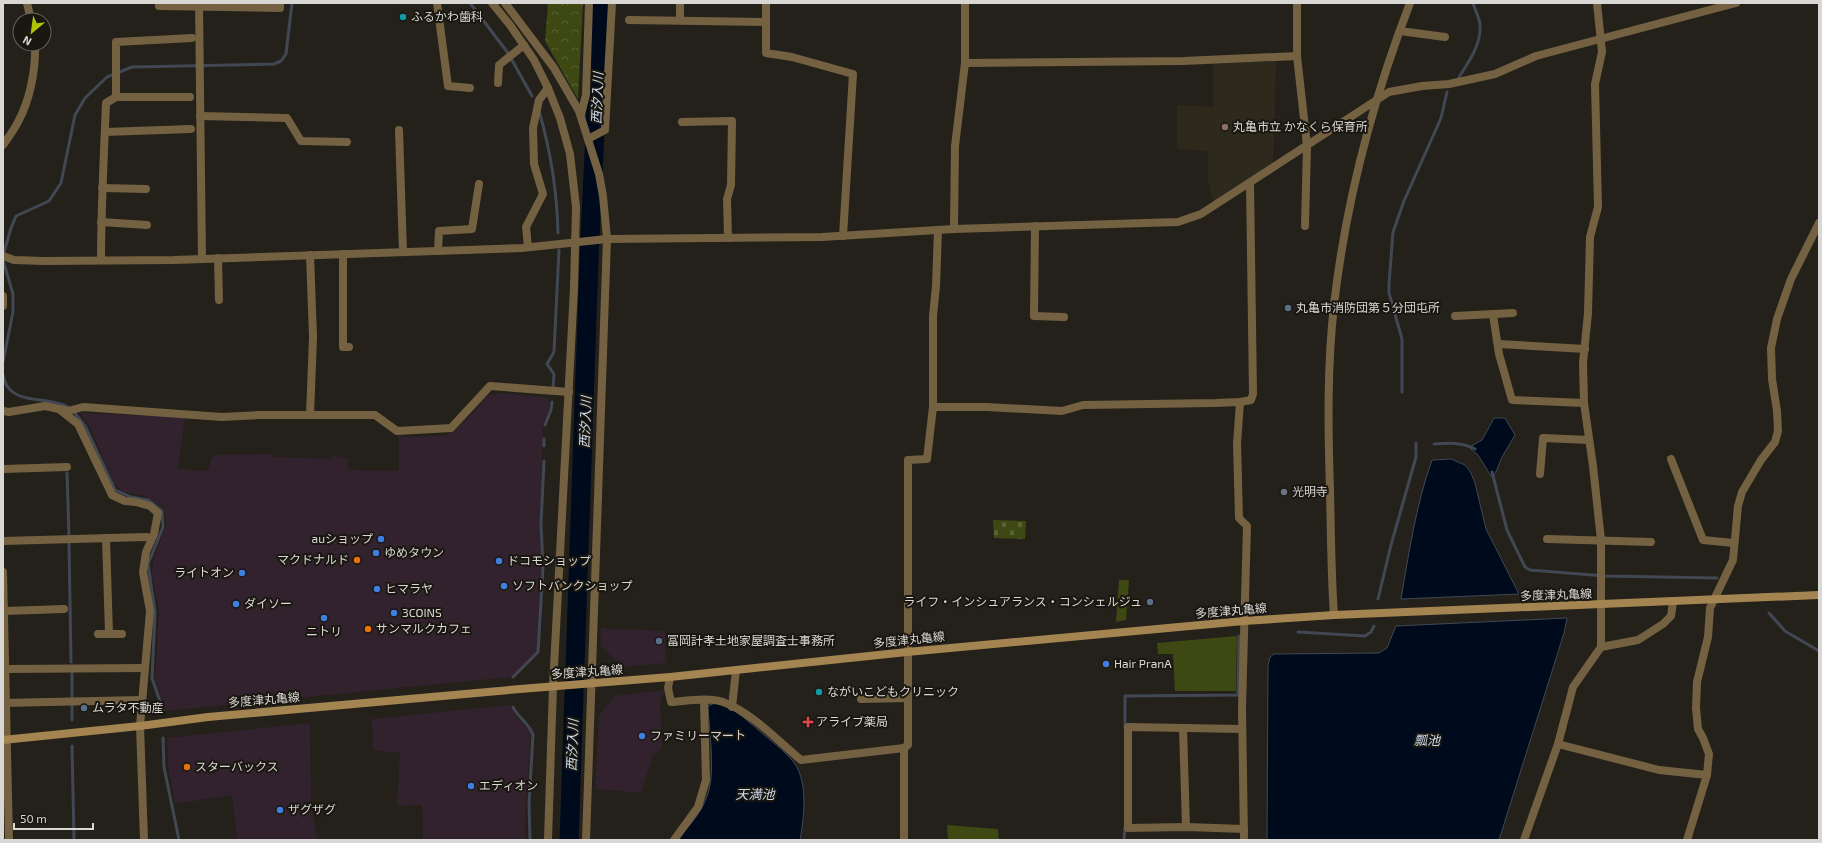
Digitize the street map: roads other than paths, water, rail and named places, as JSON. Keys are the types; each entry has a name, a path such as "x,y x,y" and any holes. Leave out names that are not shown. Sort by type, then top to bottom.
{"main road":[{"name":"多度津丸亀線","path":"4,740 140,726 208,717 670,677 907,652 1244,621 1334,615 1673,602 1715,598 1819,595"}],"street":[{"path":"159,3 159,6 246,5 280,8 280,3"},
{"path":"437,3 448,86 470,88"},
{"path":"492,3 524,45 548,88 560,118 570,154 579,241 553,686 548,840"},
{"path":"506,3 554,68 582,117 599,174 608,239 586,840"},
{"path":"582,117 586,95 589,3"},
{"path":"588,139 605,130 612,3"},
{"path":"680,3 680,20"},
{"path":"766,3 766,53 792,57 853,74 843,236"},
{"path":"954,229 955,146 965,63 965,3"},
{"path":"1297,3 1297,56 1307,146 1306,226"},
{"path":"1334,615 1328,387 1334,306 1348,216 1376,100 1410,3"},
{"path":"1524,840 1558,744 1573,688 1601,647 1601,540 1590,440 1584,403 1590,236 1598,207 1595,84 1602,52 1597,3"},
{"path":"3,256 14,260 202,259 528,247 608,239 843,236 954,229 1178,222 1201,214 1389,92 1422,86 1449,84 1495,74 1536,56 1736,3"},
{"path":"199,5 202,259"},
{"path":"629,20 766,22"},
{"path":"1400,31 1445,38"},
{"path":"116,97 116,42 192,38"},
{"path":"498,83 499,65 524,45"},
{"path":"3,145 19,121 27,101 34,64 35,52"},
{"path":"965,63 1183,61 1297,56"},
{"path":"528,247 526,227 543,194 534,164 533,128 539,100 548,88"},
{"path":"101,260 102,188 106,103 116,97 190,97"},
{"path":"200,116 287,118 301,141 347,142"},
{"path":"682,122 732,121 731,185 728,199 728,238"},
{"path":"105,132 191,129"},
{"path":"399,130 403,252"},
{"path":"933,407 986,407 1062,411 1083,405 1240,402 1251,400 1253,394 1250,183"},
{"path":"438,251 439,231 472,229 479,184"},
{"path":"102,188 146,189"},
{"path":"101,222 147,225"},
{"path":"1687,840 1707,775 1709,754 1698,729 1696,708 1697,682 1708,637 1710,608 1733,560 1738,506 1742,492 1761,460 1775,442 1778,431 1777,411 1772,379 1771,348 1776,319 1791,279 1819,223"},
{"path":"1035,226 1034,316 1064,317"},
{"path":"670,677 668,688 671,702 704,700 723,702 744,713 801,760 904,748 908,745 908,460 927,459 933,407 933,316 936,286 938,231"},
{"path":"342,254 343,347 350,347"},
{"path":"310,255 313,337 310,415"},
{"path":"218,258 219,300"},
{"path":"3,296 3,306"},
{"path":"1455,316 1513,313"},
{"path":"1493,315 1498,344 1512,400 1584,403"},
{"path":"1498,344 1585,349"},
{"path":"3,411 9,412 45,406 68,411 83,407 222,417 375,415 397,431 451,428 490,386 569,392"},
{"path":"1240,402 1237,444 1239,518 1247,526 1242,730 1244,840"},
{"path":"59,409 78,424 112,495 125,501 150,506 158,513 154,534 146,552 143,572 150,611 140,726 144,840"},
{"path":"1540,474 1543,438 1590,440"},
{"path":"1671,459 1703,540 1734,543"},
{"path":"3,469 67,467"},
{"path":"3,542 147,537"},
{"path":"106,538 109,634"},
{"path":"1547,539 1651,542"},
{"path":"3,572 5,611 4,740 6,828 9,840"},
{"path":"1601,647 1638,640 1663,624 1671,616 1673,602"},
{"path":"5,611 64,609"},
{"path":"98,634 122,634"},
{"path":"4,664 145,668"},
{"path":"732,707 736,670"},
{"path":"861,699 908,698"},
{"path":"4,703 142,700"},
{"path":"674,840 698,807 706,780 704,700"},
{"path":"1242,730 1128,727 1128,828 1186,827 1244,829"},
{"path":"1183,728 1186,827"},
{"path":"1558,744 1659,770 1707,775"},
{"path":"904,748 904,840"}],"water":[{"path":"1494,418 1505,418 1515,435 1502,457 1495,474 1491,476 1478,455 1471,449 1473,445 1482,440"},
{"path":"1451,459 1465,465 1470,471 1475,483 1486,529 1519,594 1401,599 1417,511 1432,460"},
{"name":"瓢池","path":"1567,618 1564,633 1499,840 1267,840 1268,666 1270,657 1274,654 1379,653 1387,648 1396,626"},
{"name":"天満池","path":"715,703 726,706 742,716 782,750 795,764 802,781 804,801 800,840 677,840 700,811 709,790 712,759 708,706"}],"waterway":[{"path":"3,256 16,216 49,201 61,183 75,115 85,98 107,77 132,67 274,64 281,61 286,54 292,3"},
{"path":"470,3 508,53 532,96"},
{"name":"西汐入川","path":"569,840 589,260 601,3"},
{"path":"1459,77 1474,52 1479,38 1480,24 1473,3"},
{"path":"1402,392 1402,339 1389,293 1393,232 1404,201 1441,118 1447,92"},
{"path":"539,111 553,171 558,233"},
{"path":"553,388 554,374 547,364 554,352 559,250"},
{"path":"3,260 13,294 13,312 3,362"},
{"path":"3,375 7,386 19,396 53,402 68,407"},
{"path":"545,425 551,410 552,402"},
{"path":"74,412 85,426 115,490 131,497 148,500 162,511 163,527 148,564 155,612 152,678 163,710"},
{"path":"544,439 544,446"},
{"path":"1378,599 1391,545 1416,457 1416,443"},
{"path":"1434,444 1460,444 1475,449"},
{"path":"513,677 538,652 543,567 541,524 544,461"},
{"path":"1492,472 1507,530 1525,567 1530,570 1605,576 1717,578"},
{"path":"67,473 69,536"},
{"path":"69,543 71,662"},
{"path":"1769,613 1785,631 1819,651"},
{"path":"1298,632 1365,636 1371,632 1374,626"},
{"path":"1125,728 1125,696 1238,695 1239,636"},
{"path":"72,673 72,697"},
{"path":"72,703 72,720"},
{"path":"513,707 533,735 529,802 530,840"},
{"path":"163,738 164,767 179,840"},
{"path":"72,746 74,840"},
{"path":"1124,840 1125,827"}],"place":[{"name":"ふるかわ歯科","path":"403,17"},
{"name":"丸亀市立 かなくら保育所","path":"1225,127"},
{"name":"丸亀市消防団第５分団屯所","path":"1288,308"},
{"name":"光明寺","path":"1284,492"},
{"name":"auショップ","path":"381,539"},
{"name":"ゆめタウン","path":"376,553"},
{"name":"マクドナルド","path":"357,560"},
{"name":"ドコモショップ","path":"499,561"},
{"name":"ライトオン","path":"242,573"},
{"name":"ソフトバンクショップ","path":"504,586"},
{"name":"ヒマラヤ","path":"377,589"},
{"name":"ライフ・インシュアランス・コンシェルジュ","path":"1150,602"},
{"name":"ダイソー","path":"236,604"},
{"name":"3COINS","path":"394,613"},
{"name":"ニトリ","path":"324,618"},
{"name":"サンマルクカフェ","path":"368,629"},
{"name":"冨岡計孝土地家屋調査士事務所","path":"659,641"},
{"name":"Hair PranA","path":"1106,664"},
{"name":"ながいこどもクリニック","path":"819,692"},
{"name":"ムラタ不動産","path":"84,708"},
{"name":"アライブ薬局","path":"808,722"},
{"name":"ファミリーマート","path":"642,736"},
{"name":"スターバックス","path":"187,767"},
{"name":"エディオン","path":"471,786"},
{"name":"ザグザグ","path":"280,810"}]}
